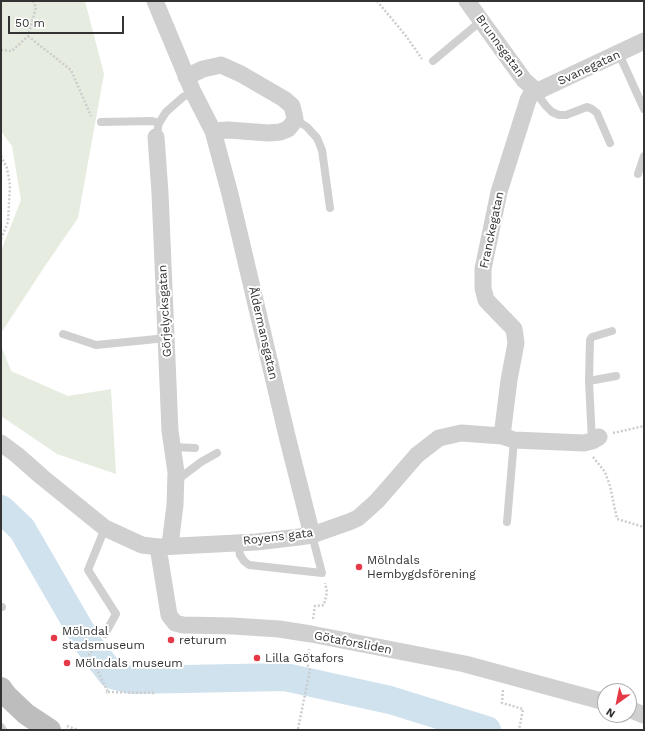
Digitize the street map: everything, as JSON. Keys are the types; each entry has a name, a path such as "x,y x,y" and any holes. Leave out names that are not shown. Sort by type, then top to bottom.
{"street":[{"name":"Åldermansgatan","path":"155,1 190,85 213,131 230,194 312,535"},
{"name":"Brunnsgatan","path":"467,1 524,80 534,89"},
{"name":"Svanegatan","path":"534,89 545,89 644,41"},
{"path":"190,85 203,69 221,65 241,74 284,99 292,106 295,119 288,129 280,132 269,133 228,130 213,131"},
{"name":"Franckegatan","path":"508,438 508,380 516,343 514,329 486,300 483,288 483,269 499,192 528,100 534,89"},
{"name":"Görjelycksgatan","path":"158,130 170,430 176,482 164,546"},
{"name":"Royens gata","path":"1,443 105,528 142,545 164,546 256,542 312,535 358,518 377,501 417,455 439,438 461,433 508,438 591,440"},
{"name":"Götaforsliden","path":"164,546 169,615 175,623 183,625 233,626 311,634 465,664 597,700"},
{"path":"1,688 6,695 26,714 50,730"},
{"path":"1,705 23,730"}],"lane":[{"path":"432,61 475,26 483,22"},
{"path":"619,54 644,109"},
{"path":"158,130 166,112 183,97 190,85"},
{"path":"534,89 546,106 552,112 560,115 566,115 587,107 592,109 597,113 610,143"},
{"path":"295,119 307,127 317,138 322,150 330,208"},
{"path":"101,122 152,121 158,130"},
{"path":"638,174 644,156"},
{"path":"591,440 589,381 590,340 592,337 612,331"},
{"path":"63,334 96,345 167,338"},
{"path":"589,381 616,376"},
{"path":"507,522 508,438"},
{"path":"173,447 195,448"},
{"path":"176,482 201,462 217,453"},
{"path":"105,528 88,570 116,614 105,634"},
{"path":"238,543 240,555 249,565 322,573 312,535"}],"path":[{"path":"1,50 12,52 28,36 36,7 33,1"},
{"path":"377,1 406,36 423,60 432,61"},
{"path":"28,36 72,70 93,120 101,122"},
{"path":"1,156 7,168 10,185 8,222 1,239"},
{"path":"619,432 644,426"},
{"path":"591,440 605,472 613,498 617,519 644,527"},
{"path":"311,634 315,606 324,605 327,592 322,573"},
{"path":"89,654 107,693 156,693"},
{"path":"298,729 310,670 304,657"},
{"path":"505,675 502,702 523,709 519,730"}],"shaded area":[{"path":"1,1 85,1 104,74 78,218 1,333 1,251 21,200 12,146 1,131"},
{"path":"1,345 11,371 68,396 111,389 116,474 57,454 1,416"}],"waterway":[{"path":"1,509 22,529 89,645 112,675 131,680 285,677 390,700 487,730"}],"place":[{"name":"Mölndals Hembygdsförening","path":"359,567"},
{"name":"Mölndal stadsmuseum","path":"54,638"},
{"name":"returum","path":"171,640"},
{"name":"Lilla Götafors","path":"257,658"},
{"name":"Mölndals museum","path":"67,663"}]}
